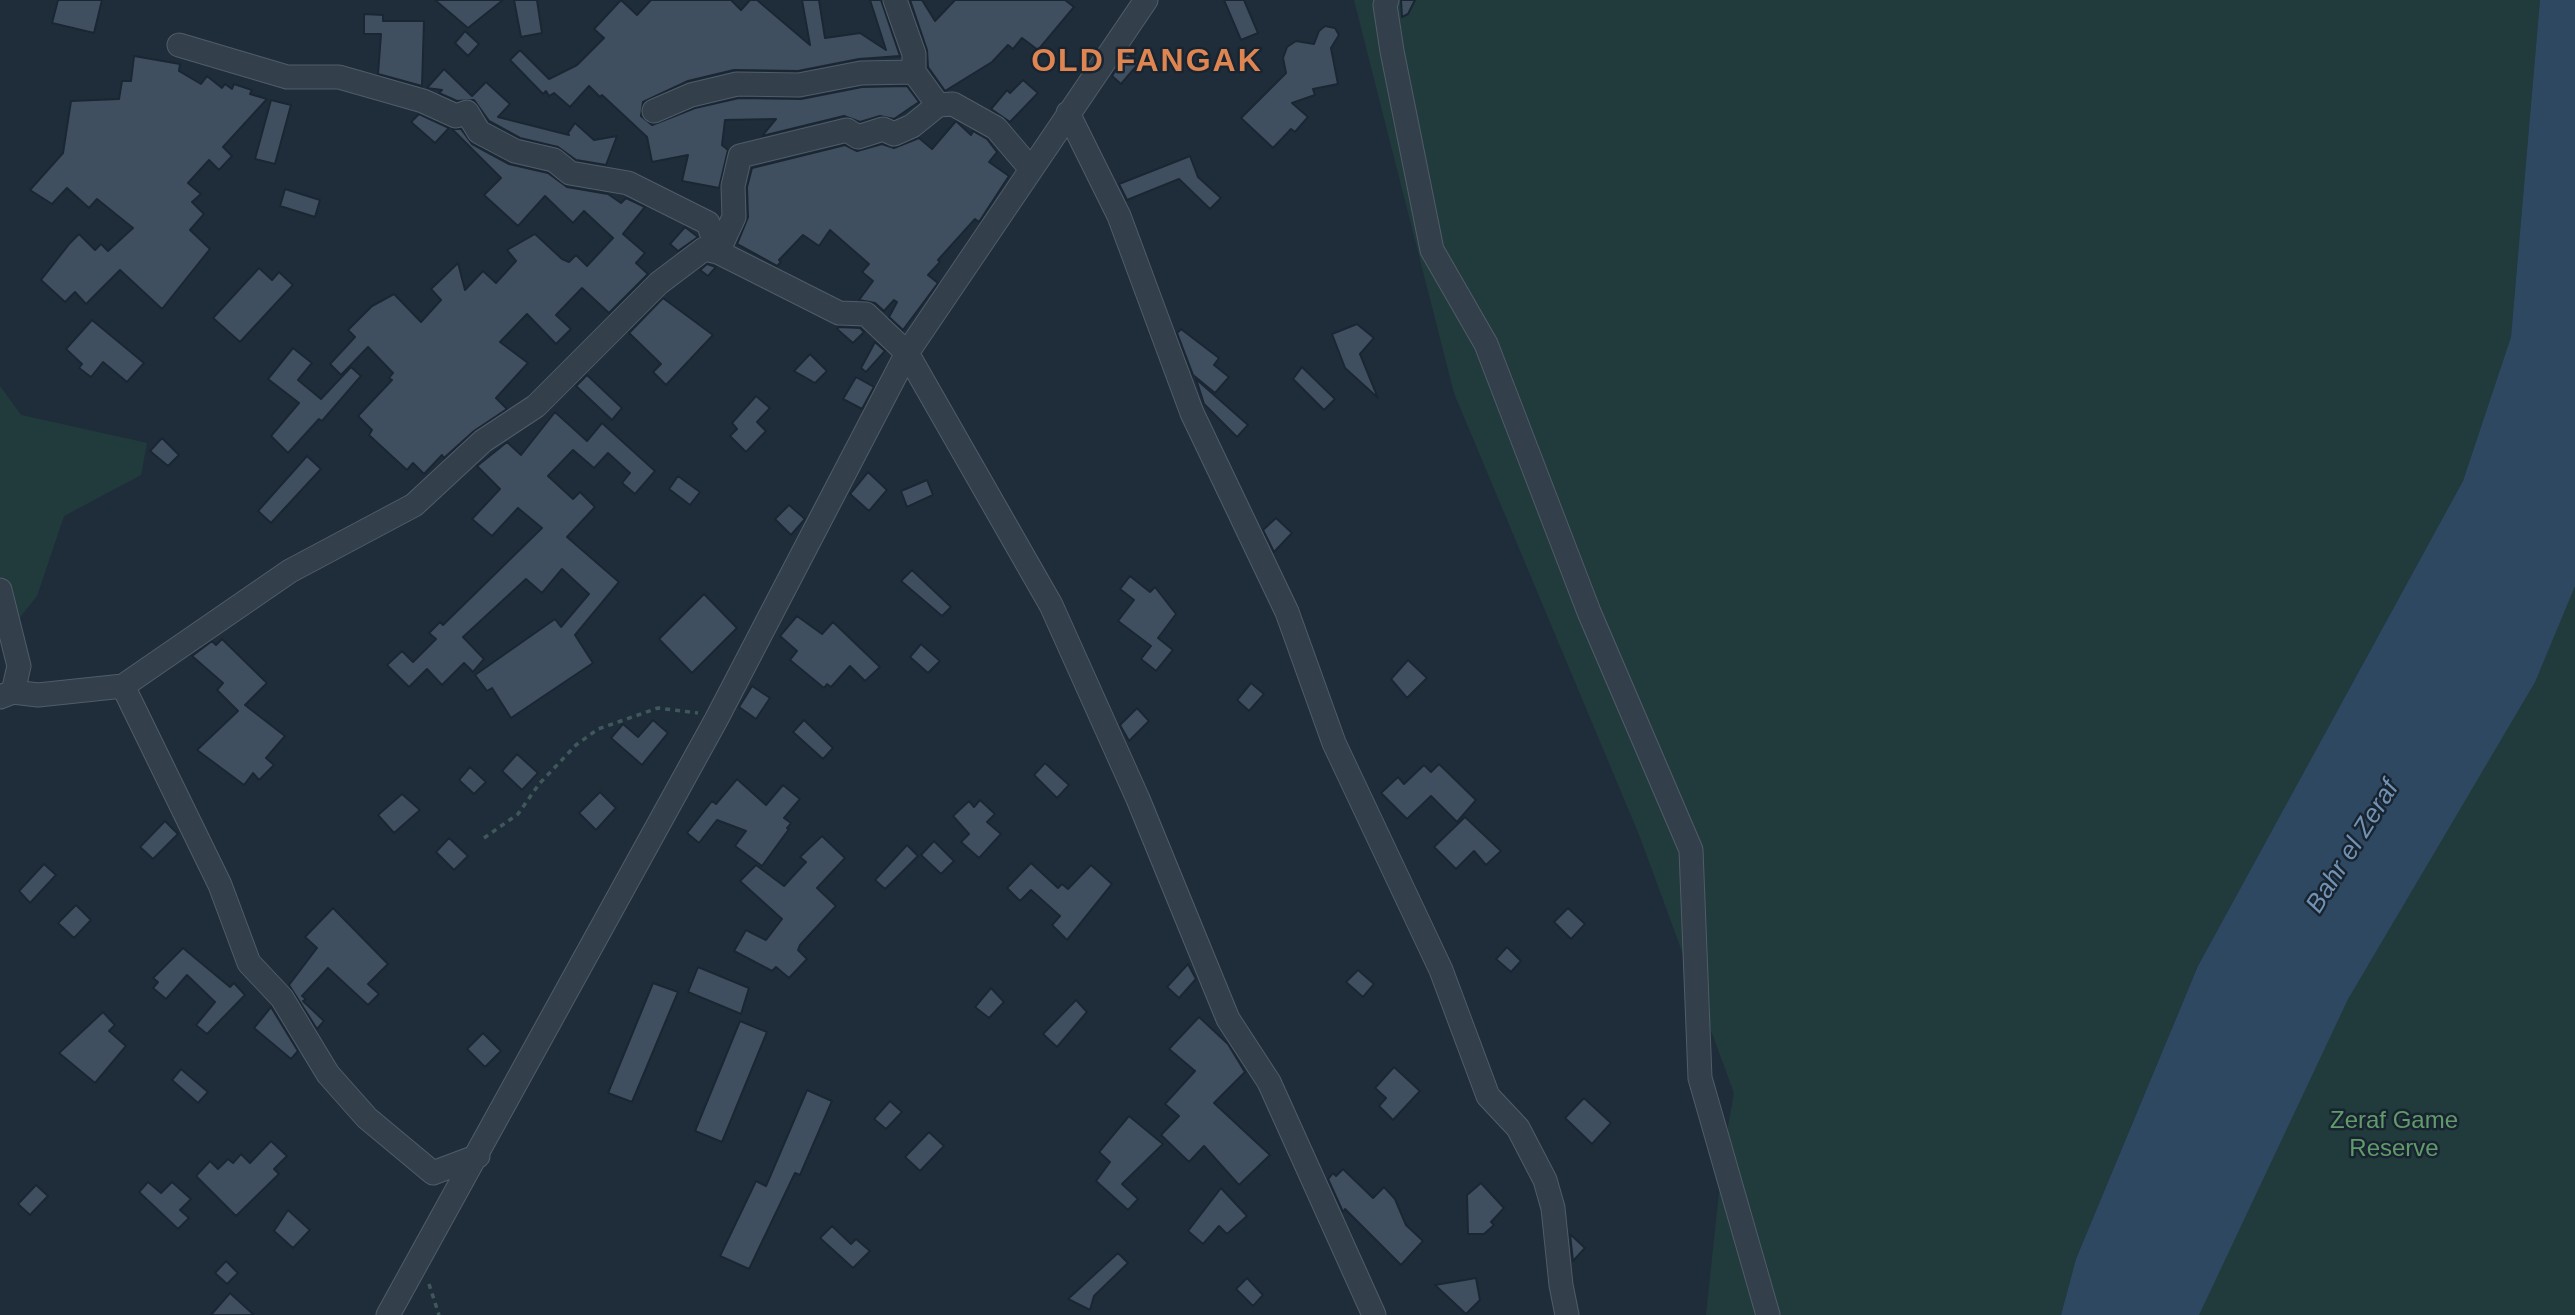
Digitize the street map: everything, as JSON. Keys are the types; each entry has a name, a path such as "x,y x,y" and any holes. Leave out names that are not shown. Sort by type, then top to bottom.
{"street":[{"path":"895,0 914,54 914,72 938,105"},
{"path":"388,1315 716,720 907,354 1030,168 1146,0"},
{"path":"1387,0 1385,5 1392,51 1432,250 1486,344 1589,612 1691,850 1700,1079 1768,1315"},
{"path":"179,45 287,77 339,77 423,101 456,116 467,113 479,132 515,151 554,160 570,173 628,183 708,223 718,252"},
{"path":"654,111 691,95 737,84 799,85 861,74 914,72"},
{"path":"718,252 734,216 733,186 740,156 823,138 847,130 858,137 883,129 894,134 912,126 938,105 953,104 996,128 1030,168"},
{"path":"1068,113 1119,215 1192,413 1287,612 1334,743 1441,970 1488,1096 1518,1128 1545,1180 1553,1208 1561,1286 1567,1315"},
{"path":"0,590 19,666 6,694 38,695 123,686 290,571 414,505 483,441 536,406 659,283 704,249 718,252 839,313 866,314 907,354 1051,605 1138,799 1228,1019 1269,1082 1374,1315"},
{"path":"123,686 220,885 249,963 282,998 328,1074 367,1118 433,1173 478,1156"}],"path":[{"path":"484,838 518,814 539,784 576,745 598,729 657,708 691,710 716,720"}],"green space":[{"path":"1354,0 2540,0 2511,337 2463,481 2198,966 2076,1259 2061,1315 1706,1315 1723,1156 1734,1093 1640,837 1454,393"},
{"name":"Zeraf Game Reserve","path":"2575,380 2575,1315 2134,1315"},
{"path":"0,386 21,415 147,443 141,475 64,516 37,596 0,642"}],"water":[{"name":"Bahr el Zeraf","path":"2540,0 2575,0 2575,586 2535,682 2348,999 2199,1315 2061,1315 2076,1259 2198,966 2463,481 2511,337"}],"building":[{"path":"58,0 102,0 94,33 52,23"},
{"path":"435,0 503,0 468,28"},
{"path":"514,0 537,0 542,33 521,37"},
{"path":"621,0 637,15 651,0 731,0 741,10 750,0 757,0 810,45 802,0 819,0 825,38 860,33 886,50 870,0 881,0 900,56 859,59 798,71 734,70 688,81 643,102 641,116 652,125 695,108 739,98 801,99 862,87 907,86 919,102 894,119 880,116 860,122 844,116 762,136 776,119 725,120 722,145 728,150 719,188 682,181 688,155 652,162 647,137 602,95 600,97 589,86 570,107 554,93 549,96 546,91 543,94 510,60 520,50 549,79 577,65 604,38 594,29"},
{"path":"910,0 922,0 935,21 955,0 1065,0 1074,7 1038,50 1022,38 1013,49 1008,45 992,62 945,91 928,67 927,50"},
{"path":"1224,0 1244,0 1258,33 1241,40"},
{"path":"1401,0 1415,0 1408,14 1402,17"},
{"path":"364,14 383,15 383,21 424,21 422,86 378,74 381,34 364,34"},
{"path":"1325,26 1335,28 1339,35 1331,48 1338,84 1313,89 1315,95 1292,103 1308,117 1295,132 1291,129 1273,148 1241,118 1286,73 1283,58 1287,47 1296,41 1314,44 1319,31"},
{"path":"465,31 479,44 468,56 455,43"},
{"path":"1127,53 1139,63 1121,84 1112,76"},
{"path":"134,56 180,64 179,71 201,84 207,76 222,88 225,84 232,89 234,84 252,90 250,94 267,99 223,147 232,156 219,170 209,160 188,183 201,194 192,202 204,214 190,230 210,249 162,309 120,270 86,304 75,292 65,302 41,280 70,243 79,234 95,250 101,244 108,251 133,228 97,199 89,208 67,188 52,204 30,190 63,153 71,101 119,99 122,81 131,81"},
{"path":"444,69 472,96 486,82 510,104 498,117 569,135 575,123 594,140 617,136 606,165 576,160 558,147 520,138 489,121 474,100 457,101 439,93 442,90 427,88"},
{"path":"1023,80 1038,93 1010,122 991,109 1007,90 1010,93"},
{"path":"271,100 291,105 275,164 255,159"},
{"path":"419,114 449,128 435,143 411,122"},
{"path":"956,121 971,135 973,131 987,139 997,152 989,162 1009,176 979,222 975,219 938,260 940,262 928,275 938,283 903,330 889,317 897,302 894,300 884,311 875,303 859,300 873,281 862,272 869,264 830,230 819,246 803,235 779,260 781,262 777,266 737,244 748,217 747,187 752,168 845,145 857,151 882,144 894,148 919,138 932,149"},
{"path":"452,129 461,129 472,144 509,164 548,173 567,187 608,194 621,203 626,198 645,207 623,234 645,253 636,263 648,274 609,313 582,288 556,315 571,329 556,344 527,314 500,342 528,363 496,398 507,409 474,431 444,458 442,455 424,474 413,463 407,470 369,435 372,430 358,416 392,380 389,378 393,373 368,347 341,375 330,364 355,337 348,330 372,306 394,294 421,322 441,300 431,289 458,263 465,290 483,271 496,283 516,261 507,250 535,234 562,259 569,262 576,255 587,266 613,238 584,211 573,223 545,196 518,226 484,195 501,178"},
{"path":"1190,156 1198,177 1221,198 1210,209 1179,179 1127,200 1119,184"},
{"path":"285,189 320,200 315,217 280,206"},
{"path":"685,227 698,237 678,251 670,244"},
{"path":"707,264 716,267 708,276 700,270"},
{"path":"259,268 272,280 279,272 293,285 240,342 213,318"},
{"path":"663,298 713,335 666,385 653,372 661,364 629,333"},
{"path":"92,320 144,363 127,382 103,362 91,377 79,368 82,364 66,349"},
{"path":"1357,324 1374,338 1360,354 1378,398 1345,368 1332,334"},
{"path":"860,328 864,332 853,343 837,329"},
{"path":"1181,329 1219,358 1214,365 1229,377 1215,393 1193,375 1177,333"},
{"path":"875,342 885,351 866,372 861,368"},
{"path":"293,348 312,363 298,380 321,399 351,367 361,376 322,421 319,419 288,453 271,436 299,403 268,379"},
{"path":"810,354 827,371 815,383 794,371"},
{"path":"1302,367 1335,399 1324,410 1293,379"},
{"path":"587,375 622,408 612,420 576,386"},
{"path":"856,377 874,387 862,409 843,399"},
{"path":"1196,379 1248,425 1237,437 1204,404"},
{"path":"756,396 770,408 757,422 766,431 746,452 730,436 737,429 732,423"},
{"path":"555,412 587,441 602,423 655,471 635,494 622,483 630,473 608,453 594,468 573,450 548,476 573,499 580,492 595,507 567,537 619,582 575,635 593,663 511,718 492,688 487,691 475,675 555,619 561,627 589,594 562,569 542,593 526,579 463,637 484,659 473,672 464,663 442,685 427,669 409,687 387,665 402,651 413,662 436,639 429,633 440,622 443,625 542,528 518,508 492,536 472,519 500,489 477,466 507,442 521,455"},
{"path":"162,438 179,455 168,466 150,451"},
{"path":"307,456 321,469 271,523 258,511"},
{"path":"868,472 887,490 869,511 850,494"},
{"path":"678,476 700,492 690,505 669,489"},
{"path":"927,480 933,495 907,507 901,491"},
{"path":"789,505 805,519 791,535 775,519"},
{"path":"1276,518 1292,533 1274,552 1263,530"},
{"path":"912,570 951,607 942,616 901,581"},
{"path":"1130,576 1150,592 1155,587 1176,614 1158,638 1173,650 1156,671 1141,659 1151,646 1118,621 1134,600 1120,589"},
{"path":"704,594 737,628 692,673 659,639"},
{"path":"797,616 822,634 833,622 880,667 865,681 850,666 831,687 827,684 824,688 790,660 797,651 780,636"},
{"path":"222,639 267,683 245,705 285,736 266,758 274,765 259,780 253,773 244,785 197,750 238,711 217,690 223,683 192,656 212,641 216,645"},
{"path":"921,644 940,661 928,673 910,657"},
{"path":"1408,660 1427,678 1407,698 1391,679"},
{"path":"1251,683 1264,694 1249,711 1237,700"},
{"path":"752,686 770,698 756,719 739,707"},
{"path":"1137,708 1149,721 1129,741 1120,725"},
{"path":"653,720 668,733 642,765 611,738 623,724 638,737"},
{"path":"804,720 833,748 823,759 793,732"},
{"path":"517,754 538,773 522,790 502,771"},
{"path":"1045,763 1069,785 1057,798 1034,775"},
{"path":"1439,764 1476,800 1457,822 1431,796 1407,819 1381,793 1398,777 1404,784 1424,765 1431,772"},
{"path":"470,767 486,782 474,794 459,780"},
{"path":"737,779 766,805 783,785 800,799 784,818 791,823 787,828 789,829 762,866 735,846 746,831 717,820 699,843 687,833 712,801 716,804"},
{"path":"600,792 616,808 596,830 579,813"},
{"path":"402,794 420,810 394,833 378,815"},
{"path":"980,800 995,814 987,822 1001,834 979,858 961,842 969,834 953,816 969,801 974,807"},
{"path":"1465,817 1501,851 1486,865 1474,851 1456,869 1434,847"},
{"path":"165,821 178,834 153,859 140,847"},
{"path":"822,836 845,858 817,888 836,906 800,945 798,950 807,959 789,978 776,967 772,971 734,951 746,930 766,940 782,919 740,881 756,865 784,886 806,862 800,857"},
{"path":"449,838 468,856 454,870 436,852"},
{"path":"934,841 954,861 941,874 921,855"},
{"path":"907,845 918,856 885,889 875,880"},
{"path":"1031,863 1058,888 1062,884 1068,889 1091,865 1112,884 1067,940 1052,925 1060,916 1031,890 1020,901 1007,888"},
{"path":"44,864 56,875 30,903 19,891"},
{"path":"76,905 91,920 74,938 58,923"},
{"path":"333,908 388,964 368,984 379,994 368,1005 328,968 302,996 306,999 303,1001 324,1021 317,1029 289,985 317,948 305,937"},
{"path":"1568,908 1585,924 1571,939 1554,922"},
{"path":"1507,947 1521,961 1511,972 1496,959"},
{"path":"183,948 230,987 234,983 245,995 207,1034 196,1025 215,1002 187,975 166,999 153,988 158,982 153,978"},
{"path":"1188,964 1196,979 1179,998 1167,987"},
{"path":"698,967 749,988 741,1014 688,992"},
{"path":"1358,970 1374,984 1363,997 1346,982"},
{"path":"653,983 678,992 632,1102 608,1093"},
{"path":"991,988 1004,1002 989,1018 975,1007"},
{"path":"1076,1000 1087,1012 1057,1047 1043,1034"},
{"path":"271,1007 298,1051 291,1059 254,1028"},
{"path":"103,1012 115,1025 109,1031 126,1046 95,1083 59,1053"},
{"path":"1199,1017 1228,1044 1245,1072 1214,1103 1270,1155 1239,1185 1204,1146 1189,1162 1161,1135 1179,1116 1165,1104 1195,1071 1169,1049"},
{"path":"740,1021 767,1032 722,1142 695,1131"},
{"path":"483,1033 501,1051 485,1067 467,1049"},
{"path":"1394,1067 1420,1091 1393,1120 1379,1106 1386,1098 1375,1088"},
{"path":"181,1069 208,1092 198,1103 172,1080"},
{"path":"807,1090 832,1101 800,1175 795,1173 749,1269 720,1256 756,1181 766,1186"},
{"path":"1584,1098 1611,1123 1592,1144 1565,1118"},
{"path":"890,1101 902,1112 886,1129 874,1119"},
{"path":"1129,1116 1163,1144 1122,1184 1138,1199 1128,1210 1096,1181 1110,1162 1099,1152"},
{"path":"929,1132 944,1146 920,1171 905,1157"},
{"path":"271,1141 287,1156 274,1169 279,1174 236,1216 196,1176 210,1161 218,1169 228,1159 233,1163 241,1154 250,1163"},
{"path":"1343,1169 1373,1198 1384,1187 1395,1199 1406,1225 1423,1241 1401,1265 1345,1209 1343,1212 1328,1179 1333,1173 1336,1176"},
{"path":"148,1182 161,1193 172,1182 191,1199 180,1210 189,1218 178,1229 139,1192"},
{"path":"1481,1183 1504,1208 1491,1222 1494,1225 1484,1234 1468,1234 1467,1195"},
{"path":"36,1185 48,1196 30,1215 18,1204"},
{"path":"1221,1188 1247,1216 1227,1234 1219,1226 1203,1244 1188,1231"},
{"path":"288,1210 310,1230 293,1248 274,1231"},
{"path":"832,1226 851,1244 856,1239 870,1251 853,1268 820,1238"},
{"path":"1570,1234 1585,1248 1573,1261"},
{"path":"1118,1253 1128,1263 1094,1296 1090,1310 1068,1299"},
{"path":"226,1261 238,1273 227,1284 215,1273"},
{"path":"1247,1278 1263,1295 1253,1306 1236,1289"},
{"path":"1476,1278 1480,1300 1466,1314 1435,1285"},
{"path":"230,1293 254,1315 211,1315"}],"district":[{"name":"OLD FANGAK","path":"1147,62"}]}
